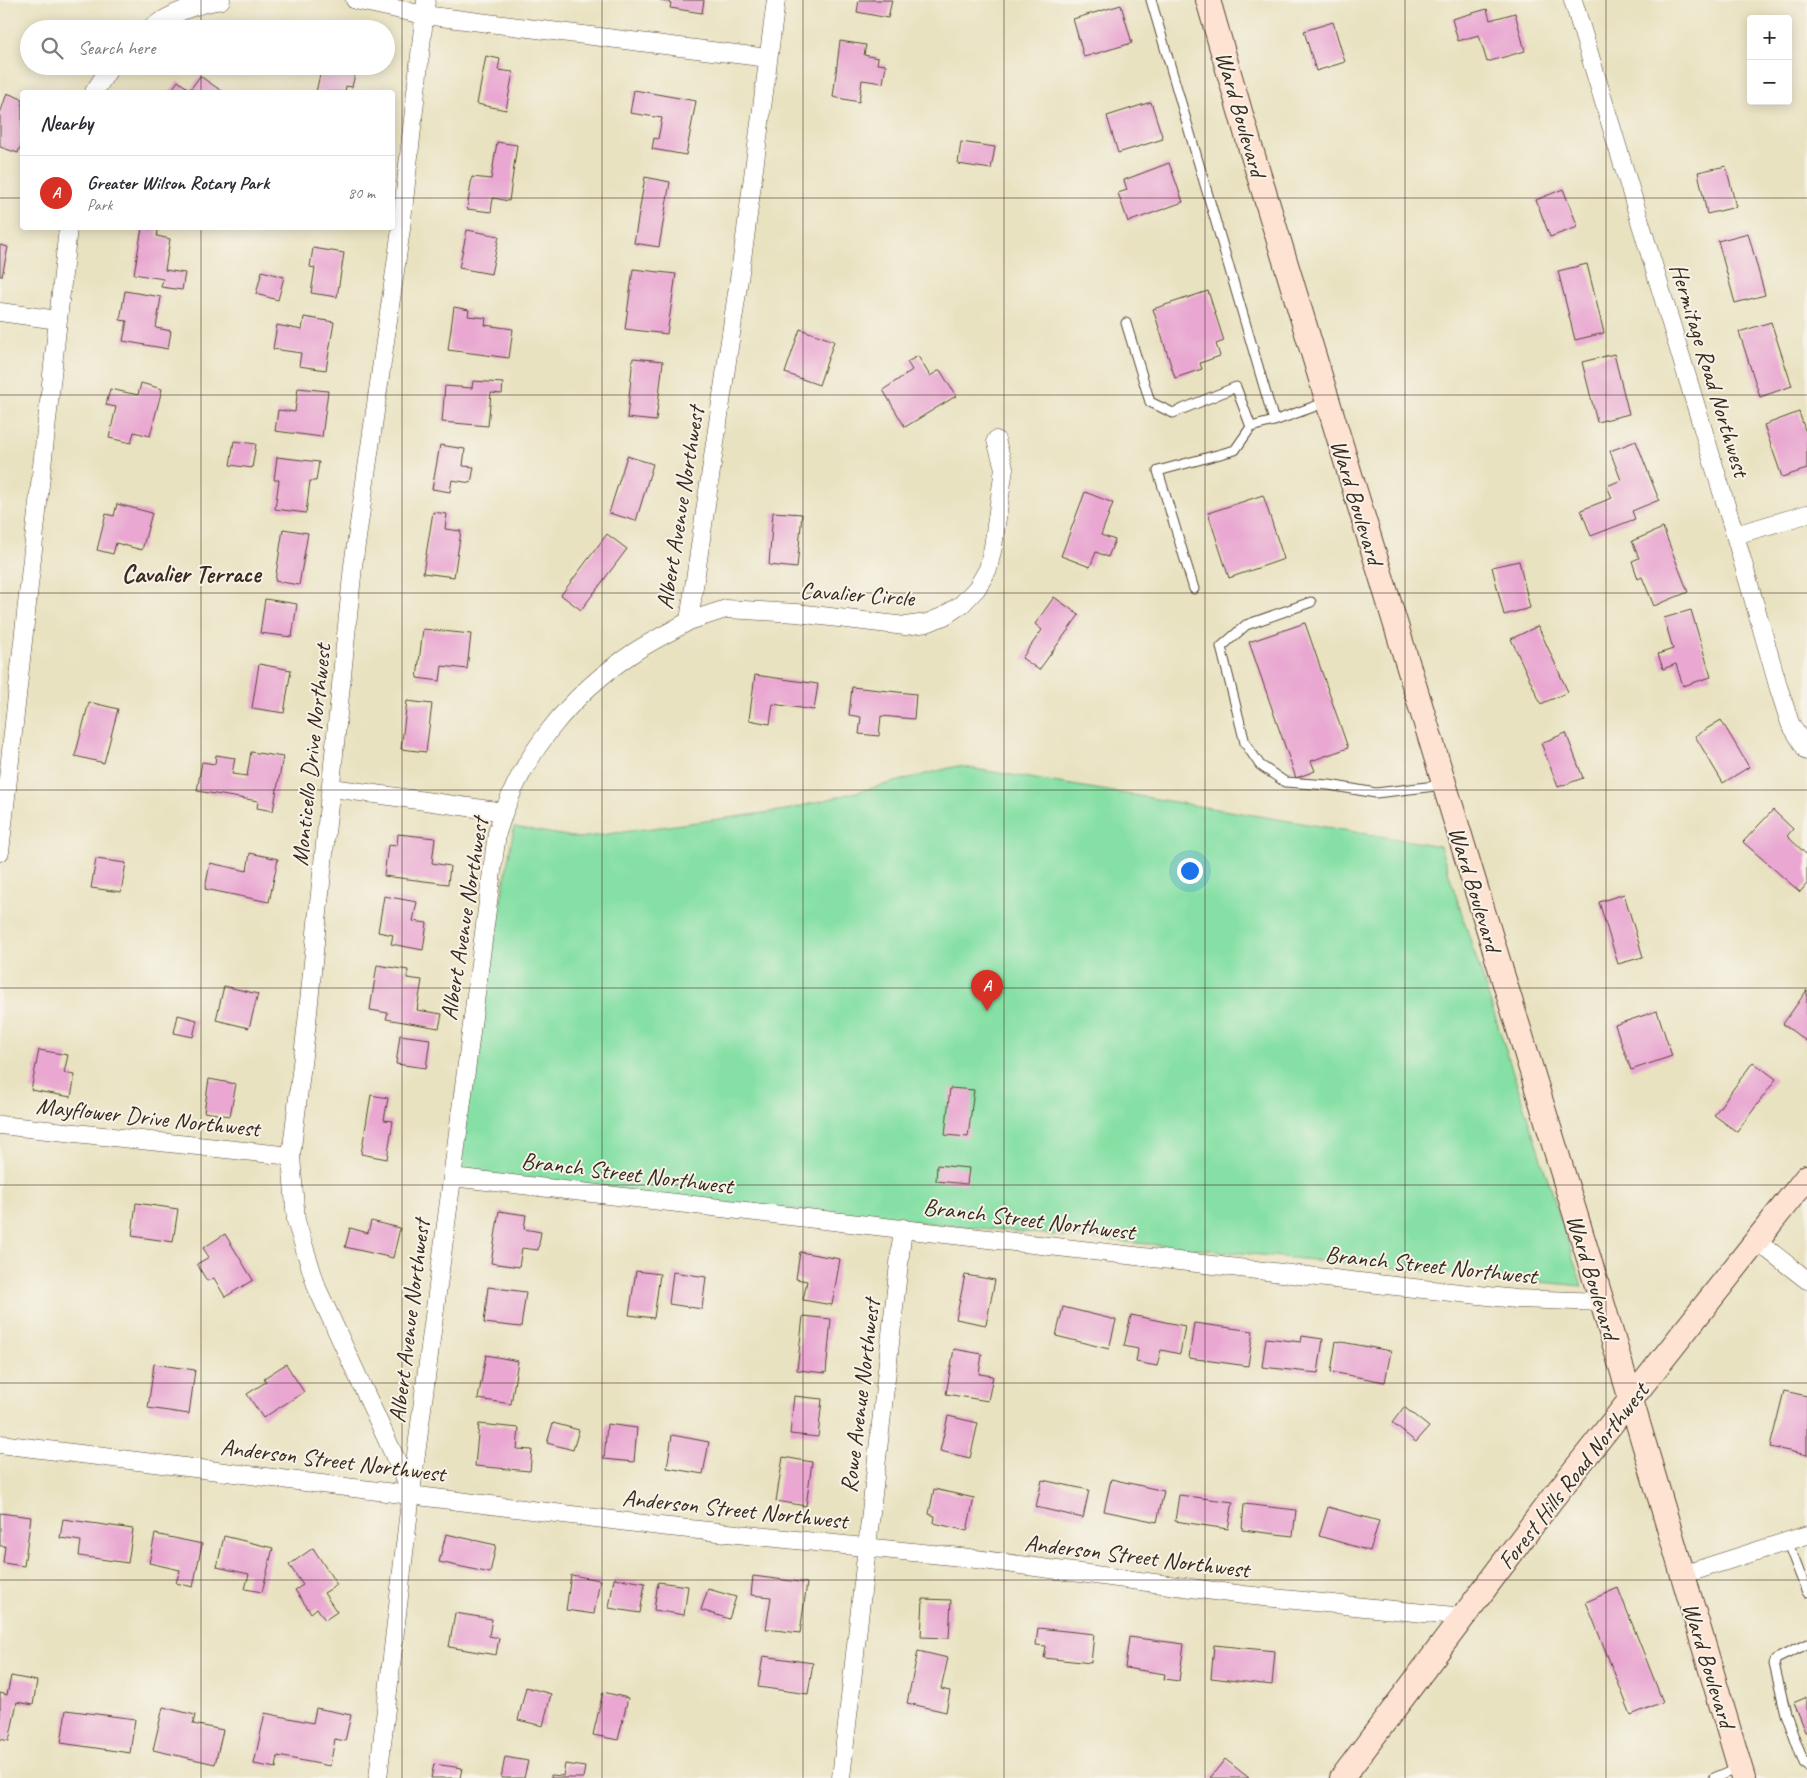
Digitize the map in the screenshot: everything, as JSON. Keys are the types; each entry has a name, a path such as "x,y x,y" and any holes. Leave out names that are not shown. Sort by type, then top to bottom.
{"main road":[{"name":"Ward Boulevard","path":"1208,0 1327,402 1602,1302 1630,1402 1742,1773"},
{"name":"Forest Hills Road Northwest","path":"1342,1778 1551,1500 1807,1177"}],"street":[{"path":"164,20 178,12 221,0"},
{"path":"355,0 425,7 768,58"},
{"name":"Albert Avenue Northwest","path":"378,1778 411,1494 497,833 512,790 535,750 569,705 605,673 629,656 689,621 745,238 776,0"},
{"name":"Hermitage Road Northwest","path":"1573,0 1779,689 1790,723 1807,751"},
{"name":"Monticello Drive Northwest","path":"411,1494 317,1288 296,1221 291,1156 332,788 353,566 401,229 425,7"},
{"path":"95,90 105,75"},
{"path":"0,852 68,230"},
{"path":"0,312 58,320"},
{"name":"Cavalier Circle","path":"689,621 726,609 797,614 905,626 927,623 944,616 967,599 977,588 988,568 994,547 1004,468 996,440"},
{"path":"1734,535 1807,514"},
{"path":"332,788 504,812"},
{"name":"Mayflower Drive Northwest","path":"0,1125 291,1156"},
{"name":"Branch Street Northwest","path":"452,1177 1516,1299 1602,1302"},
{"name":"Rowe Avenue Northwest","path":"841,1778 903,1228"},
{"path":"1757,1241 1807,1280"},
{"name":"Anderson Street Northwest","path":"0,1444 660,1526 961,1557 1244,1594 1464,1617"},
{"path":"1682,1575 1807,1535"}],"lane":[{"path":"1151,0 1274,421"},
{"path":"1126,323 1150,402 1173,413 1236,387 1251,427"},
{"path":"1194,589 1158,471 1235,450 1251,427 1327,402"},
{"path":"1311,602 1246,626 1221,646 1245,743 1260,765 1285,782 1329,785 1376,793 1444,786"},
{"path":"1788,1541 1807,1592"},
{"path":"1807,1644 1776,1659 1774,1664 1786,1714 1804,1764 1807,1766"},
{"path":"1714,1778 1742,1773"}],"green space":[{"path":"957,766 1440,846 1582,1286 452,1177 514,827 579,838 786,810"}],"building":[{"path":"660,0 704,0 702,13 670,8 671,3"},
{"path":"859,0 892,0 888,18 857,12"},
{"path":"1121,5 1132,43 1084,57 1073,19"},
{"path":"1487,9 1490,20 1515,13 1525,51 1487,62 1479,35 1458,41 1452,19"},
{"path":"1333,22 1345,62 1316,71 1304,31"},
{"path":"840,41 866,45 864,55 878,58 877,64 886,65 883,83 862,80 859,102 833,97"},
{"path":"486,56 500,59 498,70 513,72 506,110 477,104"},
{"path":"320,75 355,75 352,87 346,86 345,90 316,90"},
{"path":"200,76 220,90 190,90"},
{"path":"178,81 190,90 171,90"},
{"path":"634,90 696,101 686,155 652,149 654,138 658,139 662,118 630,113"},
{"path":"7,93 20,98 20,147 18,153 0,147 0,114"},
{"path":"1151,102 1163,139 1118,153 1107,116"},
{"path":"497,142 517,145 509,201 493,198 491,212 467,209 472,177 491,179"},
{"path":"961,142 995,147 991,169 958,164"},
{"path":"1169,163 1183,202 1128,222 1118,193 1127,190 1124,180"},
{"path":"1726,166 1736,207 1707,214 1698,172"},
{"path":"645,177 670,182 659,247 634,243"},
{"path":"1563,189 1578,227 1550,237 1536,200"},
{"path":"142,230 158,230 157,236 170,239 165,270 185,273 182,290 161,287 163,279 134,274"},
{"path":"467,230 499,236 491,274 459,268"},
{"path":"1748,233 1765,295 1735,303 1718,241"},
{"path":"0,245 8,247 2,276 0,276"},
{"path":"313,248 344,253 337,297 311,293 315,268 310,267"},
{"path":"1587,264 1604,333 1575,340 1558,271"},
{"path":"633,269 676,274 667,334 625,329"},
{"path":"262,271 284,277 278,300 256,294"},
{"path":"125,291 161,297 156,328 171,331 168,349 123,341 127,321 120,320"},
{"path":"1208,291 1224,341 1216,344 1220,356 1200,363 1202,369 1175,378 1153,309"},
{"path":"454,307 469,310 468,316 486,318 485,325 513,329 509,358 448,350"},
{"path":"304,317 334,322 326,370 299,366 301,353 273,349 277,325 302,330"},
{"path":"1771,322 1792,386 1760,397 1739,332"},
{"path":"800,329 834,341 819,385 785,373"},
{"path":"1614,354 1629,414 1597,422 1582,362"},
{"path":"918,356 930,376 940,370 956,396 905,427 883,390 912,370 907,362"},
{"path":"633,358 663,361 656,421 627,418"},
{"path":"473,381 503,383 502,394 491,393 488,426 442,422 445,386 472,388"},
{"path":"141,383 162,389 150,436 134,432 131,443 109,438 116,407 106,405 110,389 138,395"},
{"path":"298,388 328,391 322,437 275,431 278,410 295,412"},
{"path":"1799,412 1805,430 1807,429 1807,469 1782,477 1764,425"},
{"path":"234,441 256,444 252,468 230,465"},
{"path":"1636,441 1659,500 1632,511 1635,519 1591,536 1581,510 1612,498 1607,486 1621,480 1610,451"},
{"path":"440,445 465,449 463,466 474,467 471,483 452,480 450,492 432,489"},
{"path":"627,456 653,464 636,521 609,513"},
{"path":"277,457 319,462 316,481 310,481 306,513 275,509 279,480 274,480"},
{"path":"1085,492 1113,503 1101,535 1115,540 1108,557 1096,552 1090,567 1061,556"},
{"path":"1263,495 1284,559 1229,578 1208,513"},
{"path":"117,504 152,513 142,550 116,543 113,554 97,550 106,514 114,516"},
{"path":"433,512 447,514 445,529 461,531 454,577 423,573"},
{"path":"773,512 802,514 797,568 769,565"},
{"path":"1663,528 1688,592 1654,606 1642,577 1638,579 1632,561 1639,558 1632,541"},
{"path":"283,529 308,533 299,585 275,581"},
{"path":"607,534 627,549 581,610 561,595"},
{"path":"1519,561 1530,608 1504,615 1492,567"},
{"path":"1054,597 1079,615 1039,670 1022,658 1042,630 1035,624"},
{"path":"265,599 297,604 292,637 260,633"},
{"path":"1691,610 1711,677 1683,686 1676,664 1663,669 1658,654 1673,649 1664,618"},
{"path":"1305,623 1348,748 1311,761 1315,771 1296,778 1249,642"},
{"path":"1538,626 1568,692 1541,704 1511,639"},
{"path":"423,629 471,634 467,669 442,666 440,681 417,678"},
{"path":"259,664 291,670 284,713 252,708"},
{"path":"755,675 818,684 814,710 773,704 770,724 749,720"},
{"path":"852,687 916,694 914,719 881,716 879,736 859,734 861,717 849,715"},
{"path":"407,701 432,704 426,752 401,749"},
{"path":"89,702 118,709 104,763 75,756"},
{"path":"1721,720 1749,767 1723,783 1695,736"},
{"path":"1566,733 1583,778 1558,787 1541,743"},
{"path":"251,752 283,757 273,811 257,808 258,801 197,791 202,762 215,764 216,755 235,758 232,774 247,776"},
{"path":"1773,810 1793,829 1787,836 1807,855 1807,884 1800,892 1743,842"},
{"path":"398,834 435,838 432,863 450,866 448,884 384,876 388,845 397,846"},
{"path":"250,853 278,859 269,902 205,889 210,863 247,871"},
{"path":"96,859 126,863 121,892 91,888"},
{"path":"1624,894 1643,957 1618,964 1599,902"},
{"path":"384,896 417,902 413,921 427,923 423,950 391,944 393,935 378,932"},
{"path":"377,965 408,970 407,978 422,980 417,1010 442,1014 439,1028 386,1019 388,1013 370,1010"},
{"path":"224,986 258,994 249,1028 216,1020"},
{"path":"1807,990 1807,1040 1806,1041 1783,1024"},
{"path":"1657,1011 1672,1056 1631,1070 1615,1025"},
{"path":"178,1015 197,1020 193,1037 174,1033"},
{"path":"400,1035 430,1039 426,1068 396,1064"},
{"path":"39,1050 68,1055 64,1073 75,1075 71,1097 31,1090"},
{"path":"1753,1062 1776,1079 1737,1132 1714,1115"},
{"path":"209,1079 236,1084 230,1116 204,1112"},
{"path":"950,1088 974,1090 968,1137 945,1135"},
{"path":"371,1095 388,1098 384,1120 393,1121 387,1159 361,1154"},
{"path":"937,1165 969,1168 967,1184 936,1181"},
{"path":"136,1203 178,1209 173,1242 132,1236"},
{"path":"499,1211 526,1215 524,1229 541,1232 538,1250 522,1248 519,1267 491,1263"},
{"path":"371,1221 400,1228 393,1258 345,1247 350,1228 368,1233"},
{"path":"225,1234 253,1280 225,1297 214,1278 207,1281 197,1264 209,1257 203,1248"},
{"path":"800,1252 840,1259 832,1305 803,1300 807,1281 796,1279"},
{"path":"636,1271 660,1274 654,1318 629,1315"},
{"path":"673,1272 706,1277 702,1309 669,1304"},
{"path":"965,1275 995,1280 986,1325 956,1319"},
{"path":"488,1287 526,1292 521,1327 484,1323"},
{"path":"1063,1307 1116,1320 1109,1349 1056,1336"},
{"path":"1131,1315 1185,1326 1180,1354 1161,1350 1157,1366 1136,1362 1138,1349 1124,1346"},
{"path":"803,1316 831,1319 826,1373 797,1370"},
{"path":"1194,1323 1253,1331 1248,1366 1189,1358"},
{"path":"1302,1336 1323,1339 1318,1373 1262,1367 1266,1338 1301,1342"},
{"path":"1336,1341 1391,1351 1385,1382 1331,1372"},
{"path":"954,1349 982,1354 979,1374 993,1376 988,1401 946,1394"},
{"path":"486,1355 518,1361 511,1404 478,1399"},
{"path":"154,1364 195,1370 189,1414 148,1408"},
{"path":"286,1364 304,1392 263,1418 247,1394 266,1382 264,1378"},
{"path":"1784,1391 1807,1396 1807,1455 1770,1447"},
{"path":"794,1396 822,1399 818,1437 790,1434"},
{"path":"1404,1407 1429,1427 1416,1442 1392,1423"},
{"path":"948,1416 978,1423 970,1458 940,1451"},
{"path":"553,1423 579,1430 573,1450 547,1443"},
{"path":"479,1424 519,1428 517,1449 532,1450 530,1471 475,1466"},
{"path":"607,1424 637,1428 634,1462 604,1459"},
{"path":"672,1435 709,1442 703,1474 667,1468"},
{"path":"783,1457 812,1462 806,1506 776,1501"},
{"path":"1111,1479 1164,1491 1157,1522 1104,1511"},
{"path":"1042,1480 1089,1490 1083,1518 1036,1507"},
{"path":"934,1489 974,1498 967,1531 934,1523 935,1516 929,1514"},
{"path":"1179,1495 1233,1502 1228,1529 1175,1521"},
{"path":"1244,1504 1296,1510 1293,1536 1242,1530"},
{"path":"1328,1507 1379,1521 1370,1551 1319,1536"},
{"path":"0,1513 31,1517 24,1566 3,1563 5,1546 0,1546"},
{"path":"63,1519 133,1529 128,1563 79,1556 81,1541 60,1538"},
{"path":"155,1534 202,1544 193,1587 176,1583 180,1570 149,1563"},
{"path":"446,1534 496,1545 490,1573 439,1562"},
{"path":"224,1536 273,1548 262,1592 245,1589 249,1574 217,1567"},
{"path":"313,1548 337,1585 324,1593 337,1612 325,1620 317,1608 311,1613 295,1590 303,1585 289,1565"},
{"path":"571,1575 600,1580 594,1614 566,1610"},
{"path":"753,1576 807,1583 800,1633 766,1629 771,1597 751,1595"},
{"path":"614,1578 645,1583 640,1613 609,1608"},
{"path":"658,1582 688,1586 684,1615 654,1610"},
{"path":"1618,1588 1663,1702 1631,1715 1586,1602"},
{"path":"708,1589 736,1597 729,1619 701,1610"},
{"path":"923,1599 951,1600 949,1638 921,1637"},
{"path":"455,1613 492,1619 489,1636 499,1638 496,1655 449,1647"},
{"path":"1038,1628 1094,1634 1091,1663 1044,1658 1046,1646 1036,1645"},
{"path":"1129,1637 1184,1644 1179,1681 1164,1679 1165,1674 1125,1668"},
{"path":"1214,1645 1275,1651 1272,1685 1211,1678"},
{"path":"918,1651 948,1658 941,1689 950,1691 946,1712 907,1703"},
{"path":"763,1656 813,1663 808,1694 758,1687"},
{"path":"11,1676 37,1681 33,1705 17,1702 9,1741 0,1739 0,1693 7,1695"},
{"path":"526,1687 551,1694 543,1726 518,1720"},
{"path":"603,1692 628,1698 618,1740 593,1735"},
{"path":"1807,1697 1807,1732 1805,1732 1793,1703"},
{"path":"163,1707 195,1715 193,1724 223,1730 215,1764 153,1750"},
{"path":"316,1708 351,1715 345,1741 335,1739 330,1766 278,1756 276,1768 254,1764 265,1713 313,1723"},
{"path":"66,1710 135,1719 130,1753 61,1743"},
{"path":"505,1757 528,1761 524,1778 501,1778"},
{"path":"1225,1759 1249,1778 1210,1778"},
{"path":"434,1764 462,1768 460,1778 431,1778"},
{"path":"565,1764 585,1767 583,1778 551,1778 551,1775 563,1776"}],"place":[{"name":"Greater Wilson Rotary Park","path":"987,1011"}],"district":[{"name":"Cavalier Terrace","path":"191,573"}]}
